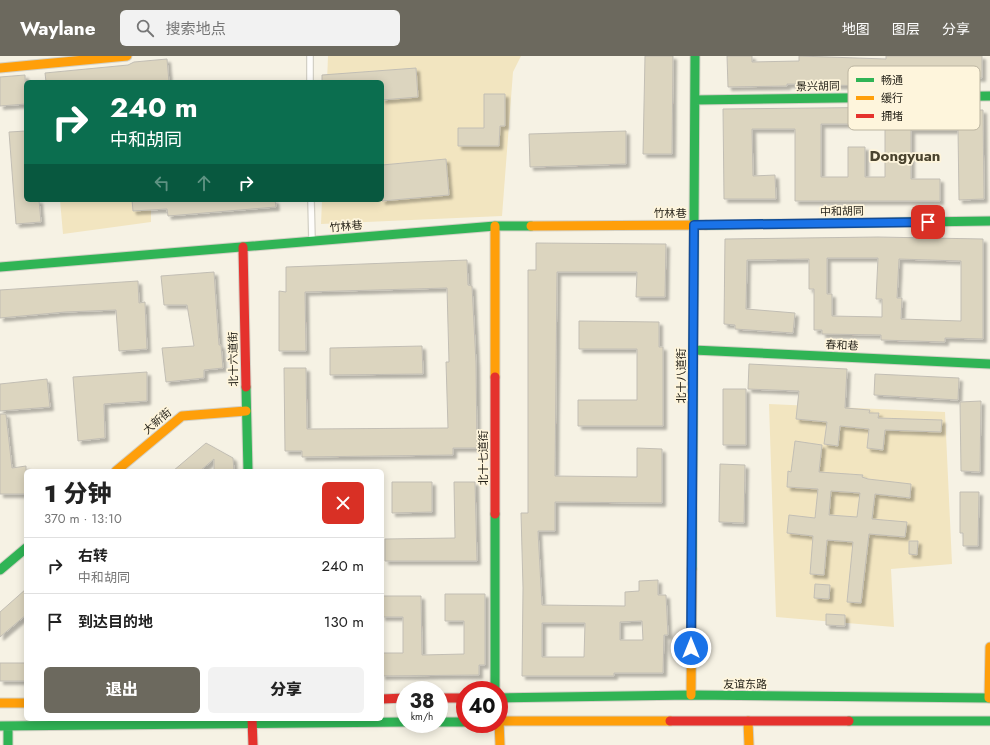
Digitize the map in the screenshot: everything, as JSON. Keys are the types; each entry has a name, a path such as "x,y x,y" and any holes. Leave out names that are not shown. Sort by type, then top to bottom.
{"main road":[{"path":"0,68 127,56"},
{"name":"北十八道街","path":"691,696 695,56"},
{"name":"景兴胡同","path":"980,96 990,96"},
{"name":"景兴胡同","path":"695,100 848,98"},
{"name":"中和胡同","path":"694,225 990,221"},
{"name":"竹林巷","path":"0,267 495,226 694,225"},
{"name":"北十七道街","path":"495,226 495,681"},
{"name":"北十六道街","path":"243,247 248,469"},
{"name":"春和巷","path":"693,350 990,364"},
{"name":"大新街","path":"118,469 182,416 246,410"},
{"path":"0,570 24,550"},
{"path":"990,647 990,698"},
{"name":"友谊东路","path":"508,698 691,696 990,698"},
{"path":"384,699 396,698"},
{"path":"0,703 24,703"},
{"path":"508,721 990,721"},
{"path":"748,721 749,745"},
{"path":"252,722 253,745"},
{"path":"8,745 4,726 252,722 396,722"},
{"path":"500,733 500,745"}],"lane":[{"path":"310,56 310,80"},
{"path":"311,202 312,241"}],"shaded area":[{"path":"328,56 521,56 513,72 502,216 321,224 322,202 384,202 384,80 327,80"},
{"path":"60,202 151,202 151,222 63,234"},
{"path":"769,404 945,412 952,564 891,569 894,627 776,617"}],"building":[{"path":"645,56 673,56 672,154 643,154"},
{"path":"727,56 752,56 752,62 799,61 799,56 886,59 886,56 982,56 982,78 980,78 980,66 848,66 848,85 787,84 787,86 728,87"},
{"path":"167,59 169,80 46,80 45,73 128,65 134,62"},
{"path":"416,68 418,97 384,100 384,80 322,80 322,75"},
{"path":"25,75 24,104 0,106 0,77"},
{"path":"484,94 505,94 505,126 500,126 499,146 458,146 458,128 484,128"},
{"path":"848,108 848,124 821,124 821,177 848,177 848,147 865,147 865,177 885,177 885,130 911,130 911,179 940,179 940,201 795,201 795,129 752,129 753,176 775,175 776,199 724,199 723,109"},
{"path":"980,110 983,110 984,199 959,200 958,130 980,130"},
{"path":"24,131 24,202 39,202 41,222 16,224 9,132"},
{"path":"626,131 626,164 530,167 529,134"},
{"path":"446,159 449,195 384,201 384,165"},
{"path":"132,202 275,202 276,207 168,216 167,209 133,211"},
{"path":"878,237 983,239 983,339 945,338 945,342 881,340 881,335 822,334 822,330 814,330 814,289 809,289 809,259 747,260 746,309 795,313 793,333 735,329 735,325 724,324 725,239","holes":["827,258 878,258 876,299 882,299 882,317 832,316 832,294 827,294","899,259 961,261 961,321 901,319 902,298 897,298"]},
{"path":"536,243 666,244 665,297 636,297 637,272 557,272 555,476 637,477 637,448 662,449 662,503 555,502 555,531 538,531 542,605 625,606 625,592 639,591 639,581 658,580 658,595 666,595 668,635 664,635 663,673 614,673 614,676 522,676 523,588 521,513 528,513 528,270 536,270","holes":["642,621 643,640 620,640 620,622","542,623 585,623 584,657 542,657"]},
{"path":"467,260 468,285 472,286 476,363 477,448 453,448 453,455 302,457 302,451 285,451 284,368 306,368 307,429 448,428 446,362 449,362 447,288 305,292 306,351 279,351 279,291 286,292 286,267"},
{"path":"214,272 219,345 221,345 223,368 204,370 204,378 166,382 162,348 194,346 187,305 164,305 161,276"},
{"path":"138,281 139,303 145,302 147,349 119,351 116,310 65,312 0,318 0,290"},
{"path":"579,321 659,322 659,347 663,347 663,426 578,426 578,400 637,400 637,349 579,349"},
{"path":"422,346 423,374 330,375 330,348"},
{"path":"749,364 847,369 845,408 870,410 869,413 879,413 878,418 942,420 941,432 885,430 883,450 867,448 869,429 840,426 838,446 824,444 827,422 796,419 799,391 748,389"},
{"path":"147,372 147,401 104,404 105,438 78,441 73,377"},
{"path":"875,374 959,378 958,400 874,395"},
{"path":"47,379 50,407 0,411 0,384"},
{"path":"723,389 746,389 746,445 723,445"},
{"path":"981,401 980,472 961,471 960,402"},
{"path":"0,414 6,414 12,468 26,466 26,469 24,469 24,494 0,494"},
{"path":"795,441 822,445 819,472 863,475 862,477 868,479 911,484 910,498 875,494 872,519 907,522 905,537 869,534 861,603 847,602 853,542 827,540 824,575 810,574 813,536 787,533 789,515 815,518 818,489 787,487 788,471 791,472","holes":["831,491 860,493 857,517 829,515"]},
{"path":"206,443 233,458 234,469 214,469 214,459 202,469 175,469"},
{"path":"720,464 745,465 744,523 719,522"},
{"path":"392,482 432,482 432,512 392,513"},
{"path":"454,482 475,482 477,561 385,561 385,539 455,538"},
{"path":"960,492 979,492 978,546 963,546 963,533 960,533"},
{"path":"909,541 918,541 917,555 909,554"},
{"path":"815,584 830,585 829,599 814,598"},
{"path":"24,591 24,617 0,637 0,612"},
{"path":"445,594 485,594 485,665 479,665 479,675 384,676 384,653 403,653 403,617 384,617 384,596 421,596 422,655 464,654 464,621 445,621"},
{"path":"826,614 845,615 845,626 826,625"},
{"path":"0,663 24,663 24,681 0,681"}],"traffic: fast":[{"path":"692,569 695,56"},
{"path":"980,96 990,96"},
{"path":"695,100 848,98"},
{"path":"706,225 990,221"},
{"path":"0,267 495,226 531,226"},
{"path":"693,350 990,364"},
{"path":"246,387 248,469"},
{"path":"495,514 495,681"},
{"path":"0,570 24,550"},
{"path":"508,698 691,695 990,698"},
{"path":"849,721 990,721"},
{"path":"0,726 396,722"},
{"path":"448,722 456,722"},
{"path":"8,726 8,745"}],"traffic: slow":[{"path":"0,68 127,56"},
{"path":"531,226 706,225"},
{"path":"495,226 495,377"},
{"path":"118,469 182,416 246,411"},
{"path":"691,695 692,569"},
{"path":"989,698 990,647"},
{"path":"0,703 24,703"},
{"path":"508,721 670,721"},
{"path":"748,721 749,745"},
{"path":"500,733 500,745"}],"traffic: jam":[{"path":"243,247 246,387"},
{"path":"495,377 495,514"},
{"path":"384,699 396,698"},
{"path":"448,698 456,698"},
{"path":"252,721 253,745"},
{"path":"670,721 849,721"}],"district":[{"name":"Dongyuan","path":"905,156"}],"route":[{"path":"691,648 694,225 928,222"}]}
